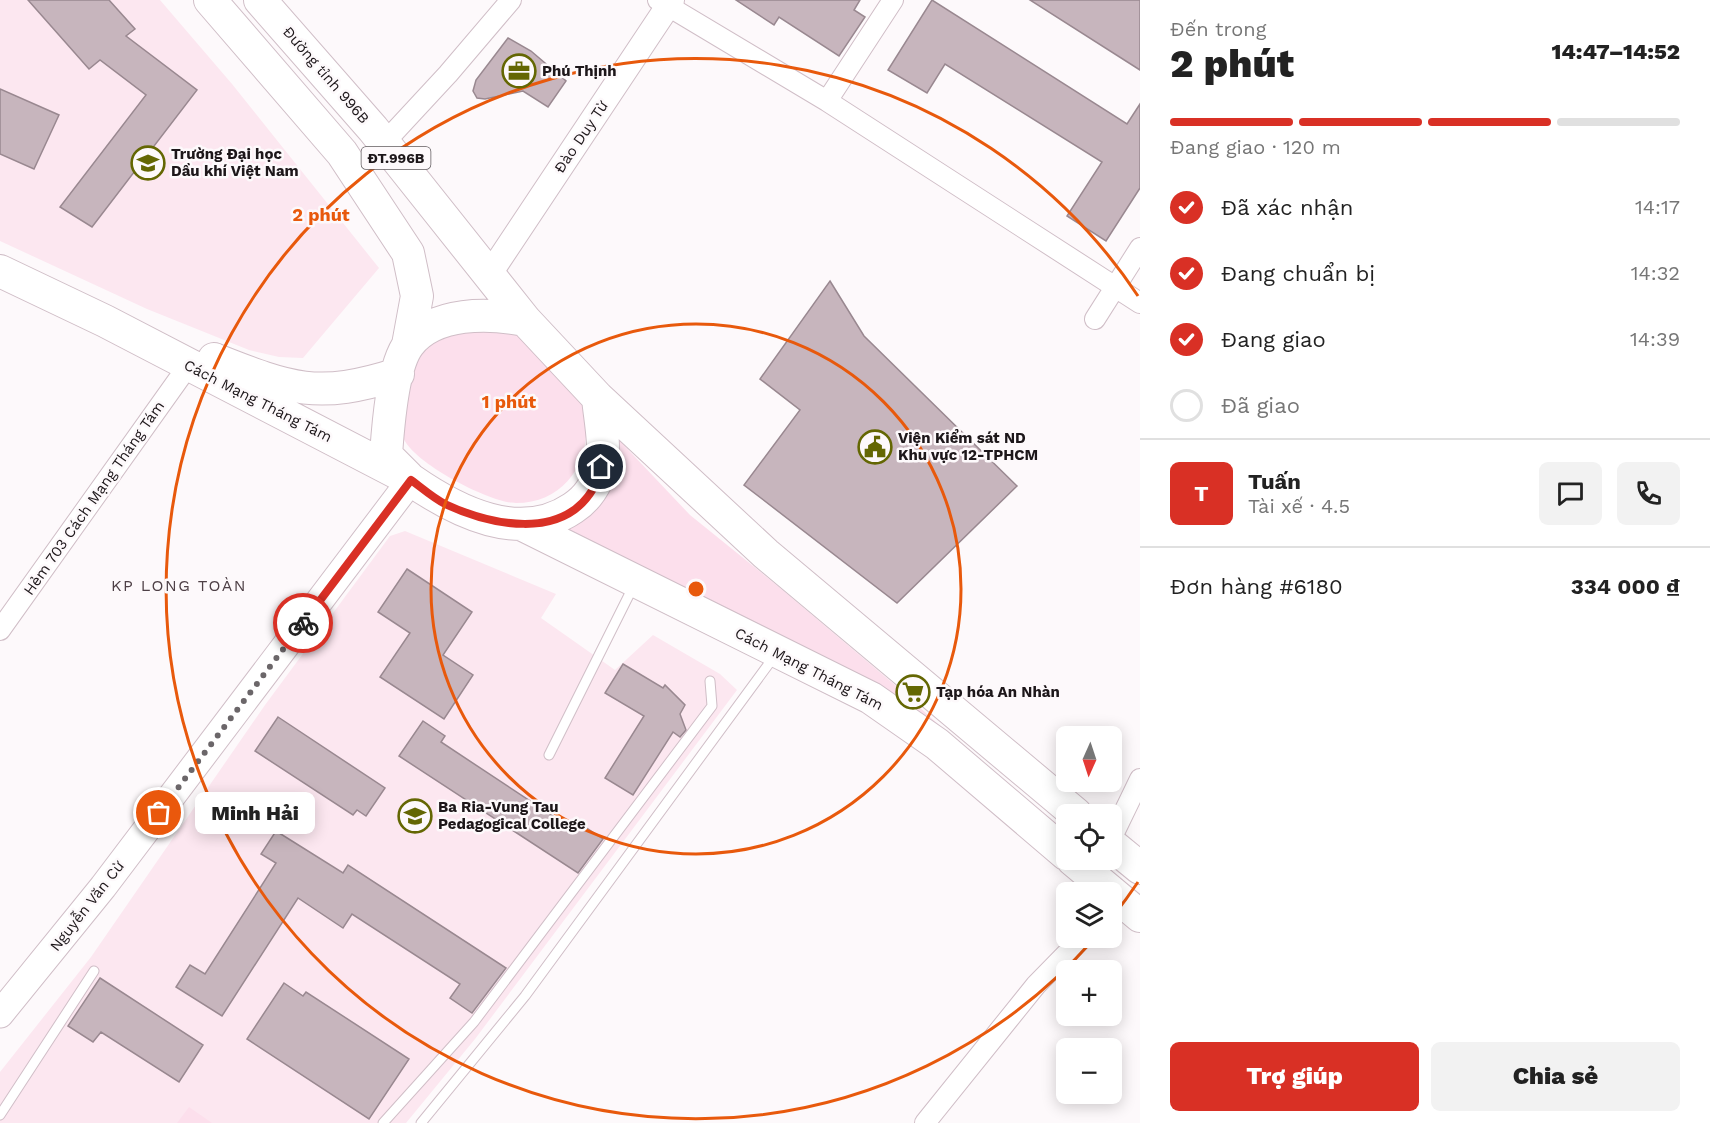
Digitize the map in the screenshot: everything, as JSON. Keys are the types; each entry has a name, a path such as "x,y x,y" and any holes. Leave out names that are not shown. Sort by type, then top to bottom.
{"main road":[{"name":"ĐT.996B","path":"210,0 342,153 408,253 417,296 408,345"},
{"name":"Đường tỉnh 996B","path":"260,0 379,136 525,320 598,398"},
{"path":"342,153 379,136"},
{"name":"Cách Mạng Tháng Tám","path":"0,271 105,321 411,480"},
{"path":"525,320 498,315 471,316 442,322 423,332 408,345 391,397 387,455 411,480 445,503 502,523 525,526 558,518 578,505 592,489 601,467 602,438 598,398"},
{"name":"Cách Mạng Tháng Tám","path":"105,321 183,346 270,381 306,389 339,389 398,374"},
{"path":"598,398 766,554 1064,804"},
{"name":"Nguyễn Văn Cừ","path":"0,1014 103,887 411,480"},
{"name":"Cách Mạng Tháng Tám","path":"525,526 637,579 871,698 927,737 1056,846"},
{"path":"1122,853 1140,868"},
{"path":"1084,870 1124,907"}],"street":[{"path":"379,136 448,75 511,0"},
{"path":"827,101 893,0"},
{"path":"666,2 827,101 1140,303"},
{"name":"Đào Duy Từ","path":"489,275 666,2"},
{"path":"1095,319 1140,248"},
{"name":"Hẻm 703 Cách Mạng Tháng Tám","path":"0,630 188,366"},
{"path":"1122,816 1140,779"},
{"path":"925,1123 1036,986 1072,948"}],"lane":[{"path":"549,755 637,579"},
{"path":"421,1123 525,996 777,652"},
{"path":"383,1123 474,1022 705,716 712,706 710,681"},
{"path":"0,1116 94,971"}],"shaded area":[{"name":"Trường Đại học Dầu khí Việt Nam","path":"0,0 160,0 232,84 379,268 303,358 279,357 249,350 147,309 0,241"},
{"path":"443,329 518,330 582,399 586,413 586,439 583,454 569,479 559,489 547,497 532,501 516,503 504,501 471,489 452,479 408,446 401,429 404,367"},
{"path":"618,439 690,515 895,685 982,764 1056,823 1056,834 977,769 556,529"},
{"name":"Ba Ria-Vung Tau Pedagogical College","path":"405,531 556,594 541,618 615,670 653,635 720,674 737,690 475,1039 406,1123 0,1123 0,1072 91,957 265,705 390,536"},
{"path":"189,1107 212,1123 177,1123"}],"building":[{"path":"28,0 109,0 135,29 126,36 197,90 92,227 60,207 146,95 100,60 89,69"},
{"path":"736,0 860,0 854,10 865,17 839,56 779,17 774,25"},
{"path":"932,0 1127,124 1140,104 1140,188 1106,241 1067,216 1102,162 945,64 927,93 888,70"},
{"path":"1030,0 1140,0 1140,70"},
{"name":"Phú Thịnh","path":"508,38 531,51 566,81 548,107 523,91 485,99 477,98 473,91 476,80"},
{"path":"0,89 59,115 34,169 0,154"},
{"name":"Viện Kiểm sát ND Khu vực 12-TPHCM","path":"830,281 864,336 1017,486 897,603 744,485 800,410 760,379"},
{"path":"407,569 472,612 443,655 473,675 444,719 380,677 410,633 378,612"},
{"path":"623,664 663,688 665,685 685,705 680,714 686,730 680,737 673,732 633,795 605,778 644,716 605,693"},
{"path":"278,717 385,788 366,816 357,810 353,815 255,751"},
{"path":"423,721 445,736 441,742 577,832 582,825 603,839 578,873 399,756"},
{"path":"276,831 343,873 348,865 506,968 472,1013 450,998 460,984 352,914 343,928 298,898 222,1016 176,987 190,965 205,974 276,863 261,854"},
{"path":"100,978 203,1045 179,1082 101,1032 93,1042 68,1026"},
{"path":"284,983 303,996 306,992 409,1059 369,1119 247,1039"}],"way so far":[{"path":"159,813 303,623"}],"place":[{"name":"Phú Thịnh","path":"519,71"},
{"name":"Trường Đại học Dầu khí Việt Nam","path":"148,163"},
{"name":"Viện Kiểm sát ND Khu vực 12-TPHCM","path":"875,447"},
{"name":"Tạp hóa An Nhàn","path":"913,692"},
{"name":"Minh Hải","path":"159,813"},
{"name":"Ba Ria-Vung Tau Pedagogical College","path":"415,816"}],"district":[{"name":"KP LONG TOÀN","path":"179,585"}],"route":[{"path":"303,623 411,480 445,503 502,523 525,526 558,518 578,505 592,489 601,467"}]}
